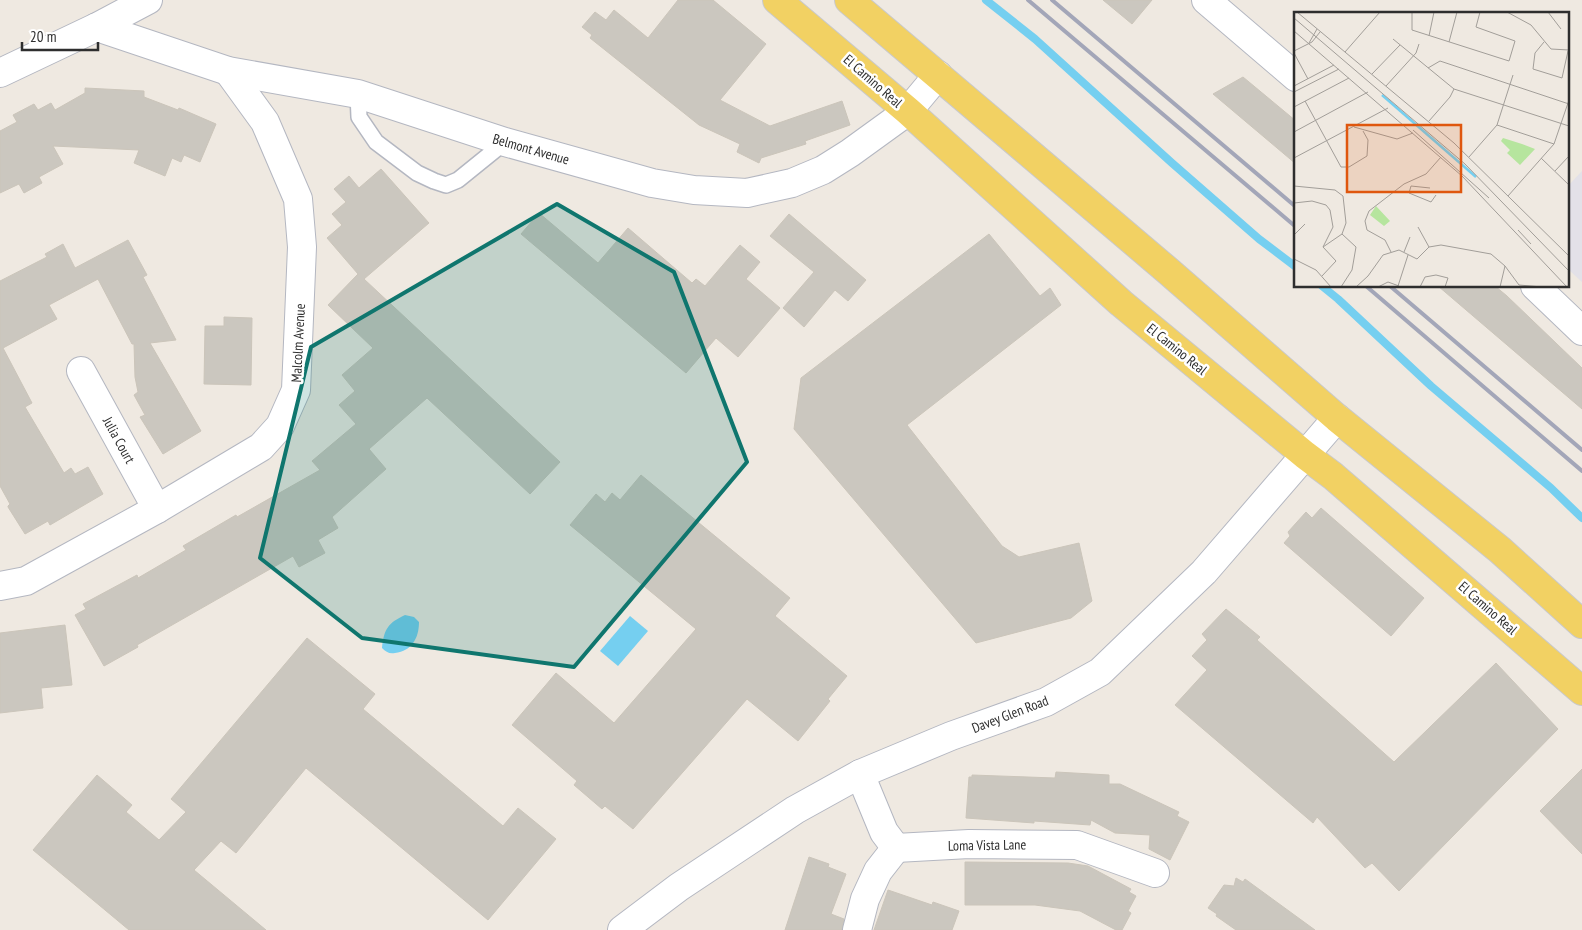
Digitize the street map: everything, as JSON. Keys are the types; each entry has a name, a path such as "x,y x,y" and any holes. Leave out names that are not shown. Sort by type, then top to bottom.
{"main road":[{"name":"El Camino Real","path":"778,0 908,111 1121,303 1333,476 1582,691"},
{"path":"849,0 1160,264 1337,418 1500,550 1582,624"}],"street":[{"path":"0,74 148,0"},
{"path":"1206,0 1294,75"},
{"name":"Belmont Avenue","path":"97,27 228,71 358,94 505,142 652,183 694,190 747,193 792,183 823,170 850,154 908,111 938,75"},
{"name":"Malcolm Avenue","path":"0,586 26,581 157,509 261,447 280,426 296,390 302,247 298,199 265,122 228,71"},
{"path":"1537,288 1582,331"},
{"name":"Julia Court","path":"81,371 157,509"},
{"name":"Davey Glen Road","path":"622,930 679,887 795,810 860,774 951,736 1046,702 1100,672 1204,572 1337,418"},
{"path":"857,930 865,899 878,871 896,848 884,832 860,774"},
{"name":"Loma Vista Lane","path":"896,848 969,844 1077,845 1155,873"}],"lane":[{"path":"358,94 359,117 376,142 417,173 434,182 446,185 458,180 505,142"}],"highlighted area":[{"path":"557,204 674,272 747,462 574,667 362,638 260,558 311,347"}],"shaded area":[{"path":"1582,171 1582,282 1570,271 1570,184"}],"water":[{"path":"405,615 414,617 419,622 416,638 406,650 395,653 388,652 382,648 386,631 391,624"},
{"path":"630,616 648,631 618,666 600,651"}],"building":[{"path":"678,0 713,0 766,44 720,100 770,126 842,101 850,125 805,141 806,144 761,158 759,163 737,152 740,144 699,125 590,38 592,35 582,27 595,12 606,20 614,10 648,38"},
{"path":"1103,0 1152,0 1132,24"},
{"path":"1243,77 1294,119 1294,162 1213,94"},
{"path":"85,88 144,91 144,97 178,110 179,108 216,124 200,162 184,155 181,162 172,158 165,176 134,163 139,150 53,146 63,164 39,177 42,183 24,193 19,184 0,193 0,131 17,122 13,115 34,104 38,110 51,103 55,110 85,93"},
{"path":"381,169 429,223 364,279 560,462 530,494 427,398 369,449 386,469 332,517 338,528 318,540 325,553 299,567 293,556 137,645 138,647 104,666 75,615 86,609 83,604 137,575 138,578 186,550 183,546 320,470 312,461 356,424 339,405 355,391 342,375 373,348 328,305 358,274 327,238 342,225 332,214 346,202 334,189 349,176 359,188"},
{"path":"539,213 598,263 628,228 692,283 696,279 705,286 740,245 760,262 746,279 780,308 738,357 716,338 686,373 521,234"},
{"path":"789,214 866,280 848,301 835,290 804,327 783,308 814,272 770,236"},
{"path":"989,234 1040,296 1050,288 1061,305 907,425 1002,546 1019,557 1079,543 1092,601 1071,618 976,643 794,429 801,378"},
{"path":"128,240 147,275 143,277 176,340 150,343 201,431 163,454 140,417 145,415 134,395 138,392 135,377 134,344 132,344 98,279 49,305 57,319 3,348 32,403 25,407 64,473 71,468 75,474 88,467 103,494 50,525 48,521 25,534 8,507 10,504 0,486 0,281 47,257 45,254 63,244 75,268"},
{"path":"1440,288 1497,288 1507,296 1582,368 1582,409"},
{"path":"224,317 252,318 251,385 204,384 205,326 224,326"},
{"path":"641,475 790,598 775,616 847,676 798,741 747,699 633,829 605,806 602,809 574,785 577,781 512,725 556,673 614,723 696,629 570,525 596,494 605,502 612,493 620,500"},
{"path":"1321,508 1424,598 1391,636 1284,543 1290,536 1288,532 1306,512 1312,518"},
{"path":"1226,609 1260,637 1257,640 1394,762 1496,663 1558,729 1399,891 1372,863 1365,868 1317,817 1313,823 1175,705 1207,670 1192,656 1207,640 1202,634"},
{"path":"65,625 72,685 41,688 43,708 0,713 0,633"},
{"path":"307,638 375,694 363,709 503,826 518,808 556,839 488,920 306,768 236,853 221,841 194,870 266,930 129,930 33,850 97,775 132,805 126,812 159,840 186,812 171,799"},
{"path":"1582,769 1582,854 1540,811"},
{"path":"1056,772 1109,775 1109,784 1120,784 1179,812 1177,816 1189,822 1170,860 1149,849 1150,835 1115,833 1091,820 1090,825 966,818 969,777 972,777 972,775 1055,778"},
{"path":"809,857 829,864 828,867 846,874 831,914 844,919 842,930 785,930"},
{"path":"965,862 1068,863 1088,866 1131,889 1129,892 1136,896 1128,911 1131,913 1122,930 1116,930 1080,911 1035,905 965,905"},
{"path":"1236,878 1243,882 1245,879 1315,930 1236,930 1208,908 1224,885 1234,886"},
{"path":"888,890 932,905 933,902 959,911 952,930 874,930"}],"waterway":[{"path":"986,0 1035,39 1259,239 1294,265"},
{"path":"1324,288 1431,386 1551,488 1582,518"}],"railway":[{"path":"1028,0 1294,225"},
{"path":"1052,0 1294,205"},
{"path":"1368,288 1582,471"},
{"path":"1392,288 1582,450"}]}
